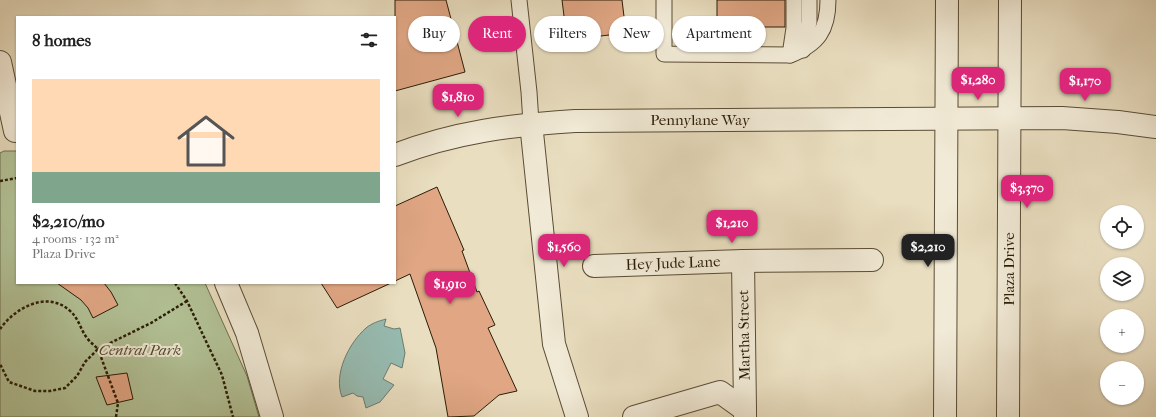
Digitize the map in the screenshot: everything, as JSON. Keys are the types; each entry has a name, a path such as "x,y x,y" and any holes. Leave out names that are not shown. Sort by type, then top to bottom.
{"street":[{"path":"945,417 946,0"},
{"name":"Plaza Drive","path":"1008,417 1010,0"},
{"path":"0,62 11,132"},
{"name":"Pennylane Way","path":"396,155 468,133 531,123 607,120 1010,118 1093,120 1156,127"},
{"path":"531,123 554,344 578,417"},
{"name":"Hey Jude Lane","path":"594,266 743,261 872,260"},
{"name":"Martha Street","path":"743,261 745,413"},
{"path":"226,284 238,308 249,340 272,417"},
{"name":"Martha Street","path":"634,417 720,392 745,413"}],"lane":[{"path":"519,0 531,123"},
{"path":"664,0 664,54 797,53 814,42 825,26 828,0"},
{"path":"794,0 794,28 797,53"},
{"path":"797,53 809,22 809,0"}],"path":[{"path":"0,181 16,178"},
{"path":"176,284 188,301 222,375 234,417"},
{"path":"0,364 9,382 35,391 50,391 65,388 77,376 85,362 98,349 188,301"},
{"path":"0,329 7,319 20,309 36,302 55,302 68,309 81,324 87,338 98,349 118,403 116,417"}],"green space":[{"name":"Central Park","path":"4,151 16,151 16,284 205,284 247,376 259,417 0,417 0,153"}],"water":[{"path":"386,319 384,326 394,329 400,328 405,353 402,368 391,363 383,379 394,385 380,402 366,408 363,397 357,396 353,393 342,397 340,388 341,369 349,350 360,334 371,325"}],"building":[{"path":"395,0 446,0 450,16 408,16 408,52 460,52 465,72 396,91"},
{"path":"562,0 622,0 624,16 609,16 609,35 601,36 601,16 564,16"},
{"path":"717,0 785,0 785,27 766,27 766,16 717,16"},
{"path":"437,187 464,250 462,251 477,292 479,291 495,325 488,328 517,391 499,395 474,416 448,417 436,348 410,274 396,281 396,206"},
{"path":"58,284 105,284 118,305 93,318 88,308 81,300"},
{"path":"322,284 389,284 337,308"},
{"path":"127,373 133,399 107,405 96,377"}]}
